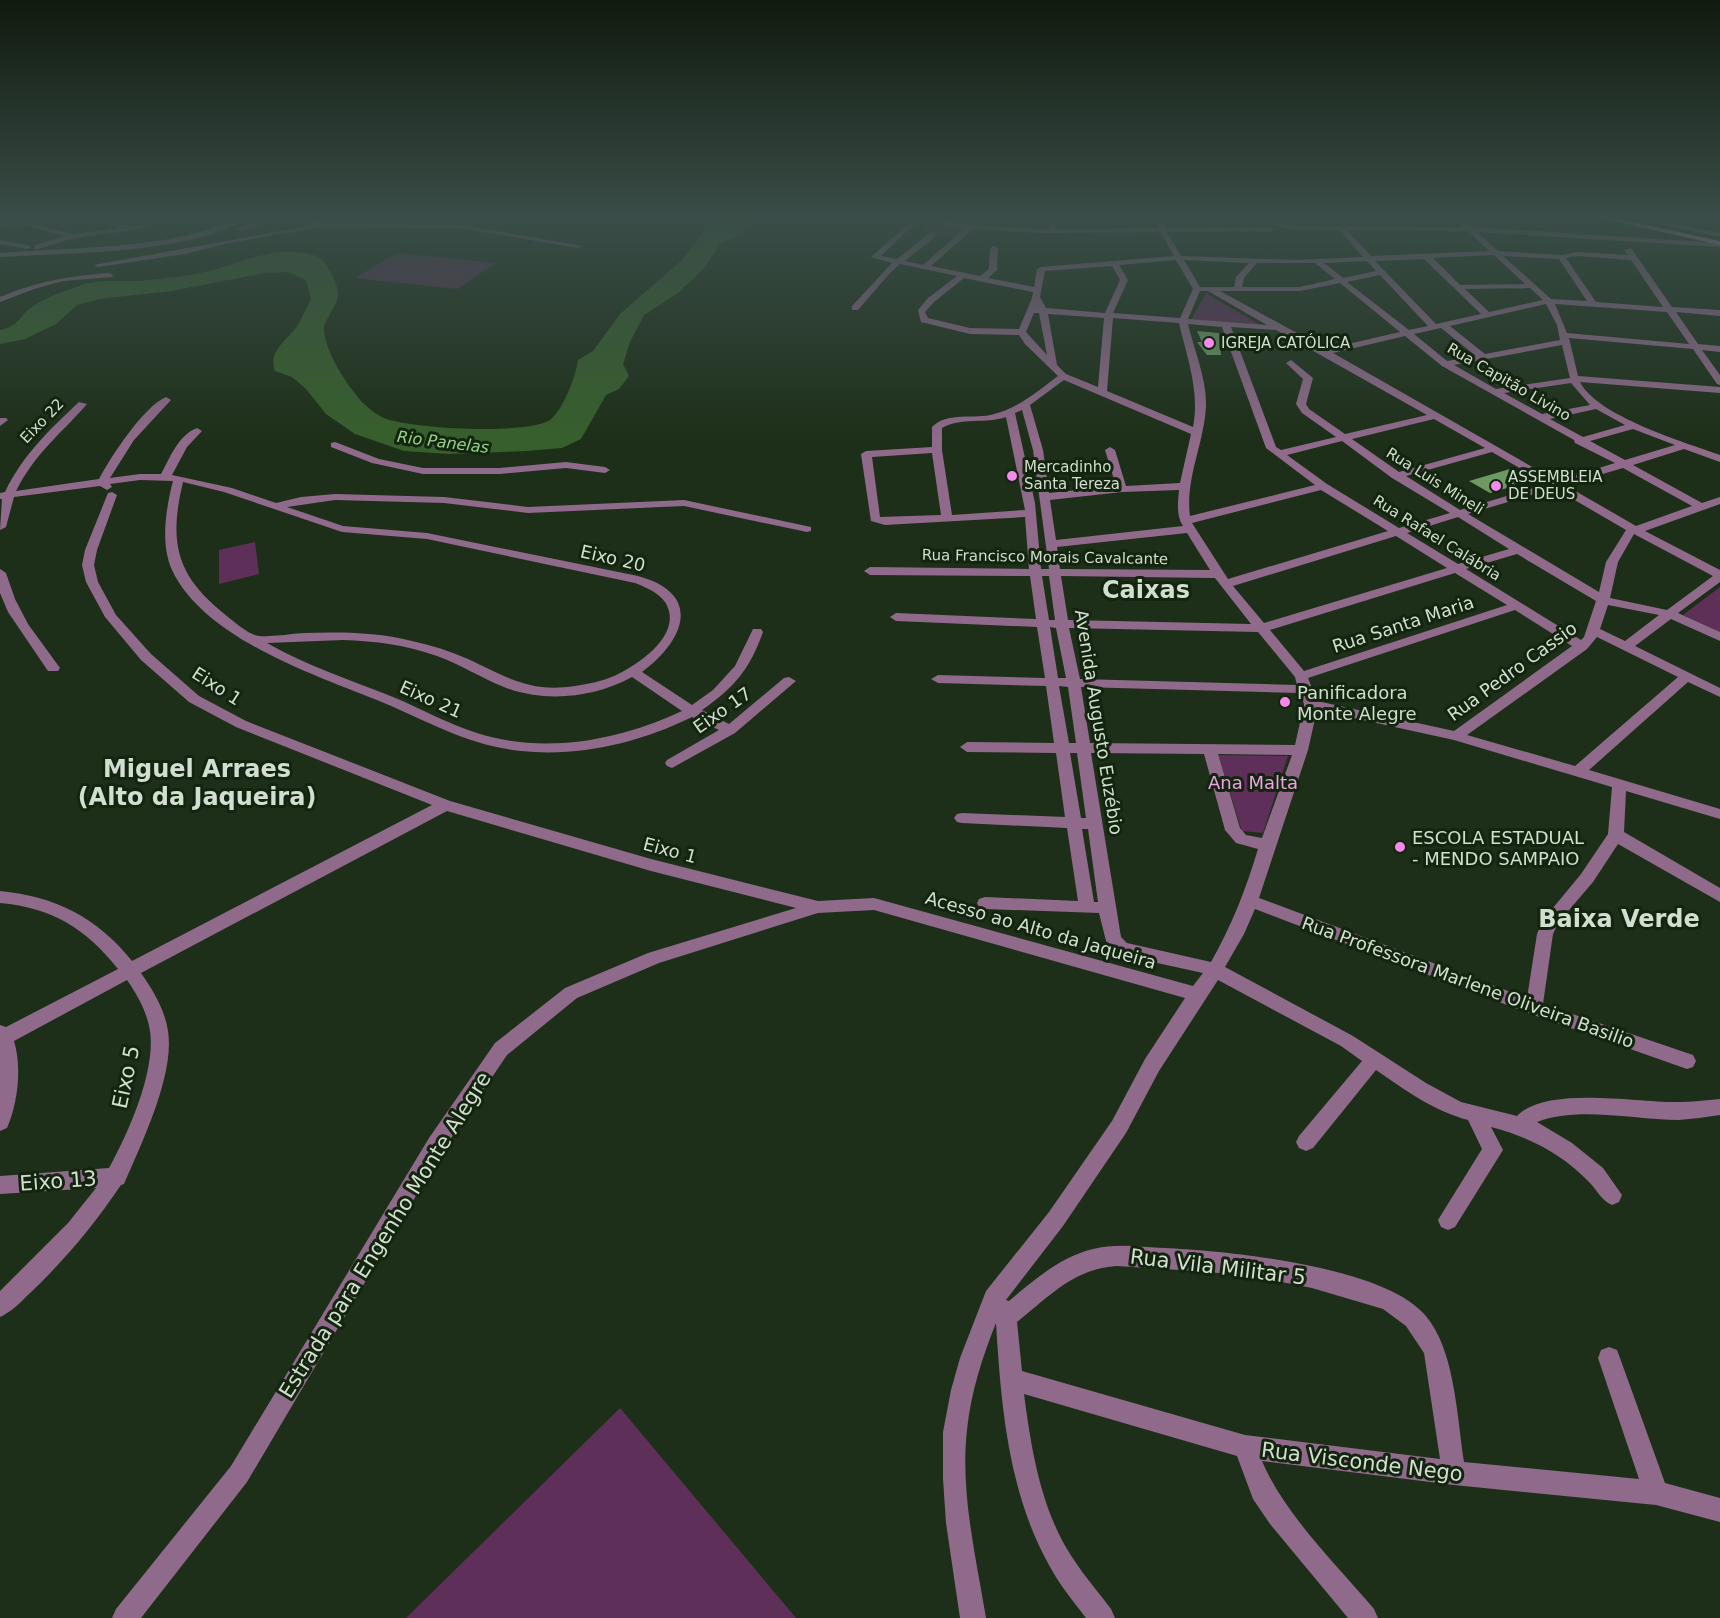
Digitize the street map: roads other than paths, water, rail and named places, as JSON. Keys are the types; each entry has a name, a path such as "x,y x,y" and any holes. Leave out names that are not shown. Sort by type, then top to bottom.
{"street":[{"path":"0,300 23,291"},
{"path":"855,308 869,291"},
{"path":"943,291 921,312 924,320 970,331 1022,332"},
{"path":"1023,291 1036,294"},
{"path":"1022,332 1037,291"},
{"path":"1102,393 1108,316 1119,291"},
{"path":"974,1618 958,1523 955,1432 962,1390 971,1358 1000,1308 1119,1127 1152,1065 1236,934 1250,901 1267,845 1301,750 1311,704 1303,683 1222,579 1188,525 1183,511 1202,404 1183,322 1196,291"},
{"path":"1212,291 1489,450 1718,577 1625,646"},
{"name":"Rua Capitão Livino","path":"1353,291 1444,364 1701,507"},
{"path":"1402,291 1440,327 1483,357"},
{"path":"1462,291 1488,316"},
{"path":"1537,291 1549,301 1558,318 1579,390 1597,406 1634,426 1720,459"},
{"path":"1584,291 1592,302"},
{"path":"1656,291 1720,381"},
{"path":"1036,294 1043,310 1053,365 1059,379 1196,436"},
{"path":"1320,353 1549,301 1592,302 1720,313"},
{"path":"1031,310 1275,328"},
{"path":"1226,326 1271,448 1278,454 1432,416"},
{"path":"1022,332 1028,342 1053,365"},
{"path":"1444,364 1565,339 1720,349"},
{"name":"Rua Luis Mineli","path":"1291,363 1308,378 1301,404 1303,408 1396,476 1603,600 1670,614 1720,637"},
{"path":"1492,392 1575,378 1720,390"},
{"path":"1059,379 1102,393 1196,436"},
{"path":"947,518 937,450 936,432 939,424 987,419 1010,413 1059,379"},
{"path":"103,482 132,433 166,400"},
{"name":"Eixo 22","path":"0,527 4,495 20,471 32,454 82,404"},
{"name":"Avenida Augusto Euzébio","path":"1025,404 1038,450 1046,497 1062,624 1074,683 1110,931 1114,941 1122,949 1179,960 1215,970 1347,1041 1419,1089 1457,1109 1521,1126 1565,1149 1596,1175 1612,1195"},
{"path":"1539,418 1597,406"},
{"path":"1010,413 1022,461 1031,513 1035,572 1042,623 1064,749 1072,823 1087,908"},
{"path":"1579,441 1634,426"},
{"path":"165,477 180,449 197,431"},
{"path":"335,445 376,461 423,471 500,471 566,465 605,470"},
{"name":"Rua Francisco Morais Cavalcante","path":"870,571 1057,572 1222,579 1457,514 1683,446"},
{"path":"937,450 866,454 875,519 885,522 1031,513"},
{"path":"1110,450 1122,489"},
{"path":"1396,476 1489,450"},
{"name":"Rua Rafael Calábria","path":"1278,454 1323,486 1582,646"},
{"path":"103,482 112,495 140,477"},
{"path":"4,495 140,477 179,478"},
{"name":"Eixo 20","path":"179,478 228,490 342,529 427,536 638,580 655,587 671,602 675,619 665,645 633,672 601,685 564,691 537,692 518,687 454,658 400,642 353,636 252,640"},
{"name":"Eixo 21","path":"179,478 175,493 172,529 177,569 204,604 252,640 296,665 392,701 472,736 519,747 567,747 618,739 662,726 710,699 738,671 746,659 756,632"},
{"path":"1046,497 1122,489 1187,486"},
{"path":"1051,544 1188,525 1323,486"},
{"name":"Eixo 1","path":"112,495 91,550 88,565 92,582 111,617 146,657 194,699 241,724 445,805 651,865 818,907"},
{"path":"276,506 328,497 444,500 528,510 684,503 807,529"},
{"path":"1632,531 1720,500"},
{"name":"Rua Pedro Cassio","path":"1311,704 1456,736 1590,639 1612,562 1632,531"},
{"path":"896,617 1062,624 1262,628 1517,550"},
{"path":"0,573 7,595 26,633 53,668"},
{"name":"Rua Santa Maria","path":"938,679 1074,683 1303,683 1516,606"},
{"path":"1594,631 1720,693"},
{"path":"633,672 692,711 730,730"},
{"path":"1578,772 1686,677"},
{"name":"Eixo 17","path":"672,763 730,730 789,681"},
{"path":"1456,736 1720,814"},
{"path":"967,747 1301,750"},
{"path":"1210,750 1233,830 1241,838 1267,845"},
{"path":"1534,1008 1542,950 1551,920 1587,878 1616,835 1619,784"},
{"path":"0,1122 8,1078 1,1036 445,805"},
{"path":"962,818 1095,824"},
{"path":"1616,835 1720,896"},
{"name":"Eixo 5","path":"0,897 56,908 75,917 99,935 130,970 148,1002 159,1030 158,1056 151,1092 142,1122 117,1177 96,1206 48,1260 0,1306"},
{"name":"Rua Professora Marlene Oliveira Basilio","path":"1250,901 1534,1008 1688,1061"},
{"path":"985,903 1108,909"},
{"name":"Acesso ao Alto da Jaqueira","path":"818,907 874,904 1197,994"},
{"name":"Estrada para Engenho Monte Alegre","path":"125,1618 238,1474 436,1144 501,1049 571,993 654,958 818,907"},
{"path":"1306,1142 1374,1059"},
{"path":"1521,1126 1530,1116 1550,1108 1602,1107 1679,1111 1720,1107"},
{"path":"1448,1220 1493,1150 1475,1115"},
{"name":"Eixo 13","path":"0,1185 117,1177"},
{"name":"Rua Vila Militar 5","path":"1000,1308 1072,1266 1108,1256 1171,1258 1268,1269 1337,1284 1395,1303 1427,1334 1435,1352 1454,1473"},
{"path":"1000,1308 1026,1480 1034,1506 1055,1553 1102,1618"},
{"path":"1609,1358 1656,1493"},
{"name":"Rua Visconde Nego","path":"1011,1379 1245,1447 1454,1473 1656,1493 1720,1510"},
{"path":"1245,1447 1262,1490 1273,1507 1365,1618"}],"water":[{"path":"66,291 174,291 100,299 77,305 56,324 25,339 0,344 0,330 12,326 29,309"},
{"name":"Rio Panelas","path":"309,291 338,291 336,302 324,326 327,346 350,386 362,402 373,411 384,418 418,425 468,429 518,428 537,425 550,420 555,415 572,383 578,360 593,351 620,314 647,291 681,291 644,315 630,342 623,364 629,376 619,389 606,395 581,439 562,448 449,454 404,451 355,434 326,414 306,389 292,377 275,371 273,365 276,353 297,325 311,299"}],"place":[{"name":"IGREJA CATÓLICA","path":"1209,343"},
{"name":"Mercadinho Santa Tereza","path":"1012,476"},
{"name":"ASSEMBLEIA DE DEUS","path":"1496,486"},
{"name":"Panificadora Monte Alegre","path":"1285,702"},
{"name":"ESCOLA ESTADUAL - MENDO SAMPAIO","path":"1400,847"}],"district":[{"name":"Caixas","path":"1146,590"},
{"name":"Miguel Arraes (Alto da Jaqueira)","path":"197,783"},
{"name":"Baixa Verde","path":"1619,919"}],"park label":[{"name":"Ana Malta","path":"1253,782"}]}
